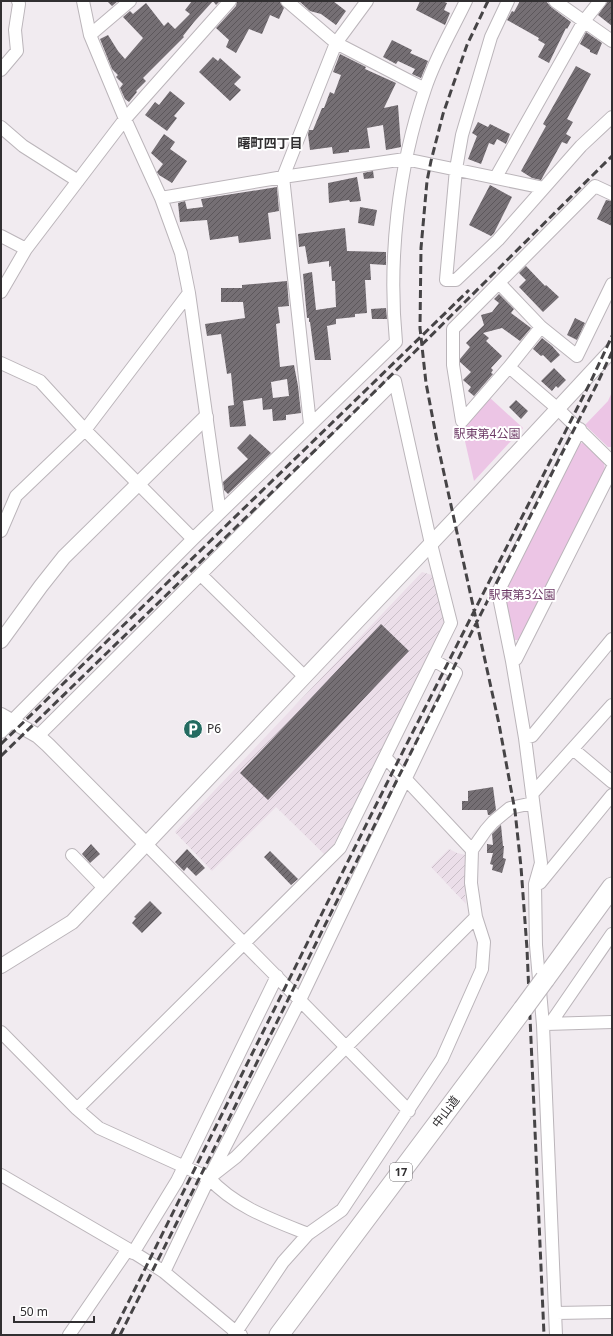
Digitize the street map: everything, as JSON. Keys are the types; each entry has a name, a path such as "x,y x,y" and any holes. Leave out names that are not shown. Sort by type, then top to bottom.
{"highway":[{"name":"中山道","path":"279,1335 524,1009 612,887"}],"street":[{"path":"1,70 17,51 15,30 19,4 18,1"},
{"path":"83,1 90,36 125,119 161,198 181,253 189,293 220,513"},
{"path":"90,36 130,1"},
{"path":"1,292 26,249 125,119 230,1"},
{"path":"287,1 336,43 425,89"},
{"path":"310,424 283,177 336,43 367,1"},
{"path":"1,732 7,718 194,539 310,424 396,342 393,309 395,238 405,159 425,89 435,64 466,1"},
{"path":"508,1 491,37 477,79 462,135 456,169 446,280 456,280 498,240 581,146 612,117"},
{"path":"555,1 612,41"},
{"path":"496,177 584,22 600,1"},
{"path":"1,127 23,146 78,181"},
{"path":"161,198 283,177 405,159 544,188"},
{"path":"541,327 462,422 453,365 453,329 595,186 612,194"},
{"path":"1,236 26,249"},
{"path":"499,283 541,327 577,356 612,284"},
{"path":"1,531 16,496 85,430 189,293"},
{"path":"1,966 72,922 431,544 612,350"},
{"path":"1,363 40,381 85,430 194,539"},
{"path":"509,367 580,429 612,462"},
{"path":"38,736 396,381 431,544 451,623 340,848 78,1108"},
{"path":"1,641 64,557 206,417"},
{"path":"556,1335 546,1024 536,945 535,884 541,863 525,738 512,661 498,592 580,429"},
{"path":"512,661 516,659 612,469"},
{"path":"201,575 305,677"},
{"path":"525,738 532,736 612,639"},
{"path":"164,1272 209,1178 300,1000 456,674 433,660"},
{"path":"1,1175 164,1272 237,1334 283,1262 308,1234 342,1210 442,1059 482,969 484,942 476,918 471,883 472,850 493,822 510,808 533,798 573,749 612,705"},
{"path":"7,718 38,736 48,745 409,1111"},
{"path":"573,749 612,782"},
{"path":"385,757 472,850"},
{"path":"535,884 540,883 612,795"},
{"path":"72,855 104,888"},
{"path":"209,1178 236,1157 476,918"},
{"path":"546,1024 612,934"},
{"path":"69,1335 130,1251 177,1181 277,976"},
{"path":"546,1024 612,1022"},
{"path":"1,1032 100,1128 209,1178 217,1188 258,1214 308,1234"},
{"path":"556,1313 612,1312"}],"shaded area":[{"path":"422,572 435,576 447,622 332,848 325,855 276,807 212,871 175,832"},
{"path":"449,849 466,855 466,904 431,867"}],"green space":[{"path":"612,392 612,447 608,447 585,425 608,401"},
{"name":"駅東第4公園","path":"489,397 523,428 474,481 462,428"},
{"name":"駅東第3公園","path":"583,443 604,463 605,469 521,640 512,640 502,592 576,444"}],"building":[{"path":"107,1 118,1 112,6"},
{"path":"192,1 213,1 194,22 183,36 184,37 143,78 146,81 136,91 137,92 129,102 125,99 120,88 123,84 116,77 118,75 112,69 100,39 108,35 125,59 143,38 123,17 130,11 133,14 146,3 164,26 168,22 175,29 190,14 185,10"},
{"path":"213,1 220,1 216,5"},
{"path":"237,1 277,1 280,2 284,8 279,19 270,15 262,34 249,29 236,53 226,47 229,40 216,28 236,6"},
{"path":"299,1 333,1 346,11 336,25 321,14 310,11"},
{"path":"420,1 442,1 447,3 444,10 450,13 445,25 416,10"},
{"path":"520,1 546,1 551,7 571,22 567,29 566,28 549,63 538,57 545,44 538,40 539,38 507,20 512,11 514,12"},
{"path":"608,1 612,1 612,26 598,15"},
{"path":"586,32 602,43 597,55 590,52 590,50 580,44"},
{"path":"392,40 412,50 410,53 428,61 421,78 412,74 415,69 398,61 396,64 383,57"},
{"path":"340,54 366,67 365,69 396,83 384,108 398,105 401,147 386,150 383,125 367,128 370,148 349,150 349,152 333,154 332,147 310,150 309,130 313,130 330,92 334,94 341,75 333,72"},
{"path":"213,57 218,61 220,58 241,77 234,84 241,90 230,101 199,72"},
{"path":"576,66 591,74 567,119 573,122 566,134 571,137 567,144 562,142 541,180 532,178 521,171 546,126 543,124"},
{"path":"170,91 185,103 174,116 177,118 167,131 145,115 155,102 159,105"},
{"path":"478,122 488,127 490,124 510,134 506,144 497,139 494,145 489,143 481,164 468,159 477,136 472,133"},
{"path":"164,134 175,142 170,149 187,161 172,183 159,175 157,172 163,164 151,153"},
{"path":"373,171 374,178 364,179 363,173"},
{"path":"357,177 361,201 350,202 349,200 329,203 328,183"},
{"path":"490,185 512,197 494,233 491,236 469,225"},
{"path":"277,187 279,211 268,213 271,239 239,243 238,236 210,240 207,220 180,222 178,203 185,201 187,209 203,207 201,199"},
{"path":"606,200 612,201 612,226 597,219"},
{"path":"360,207 377,210 374,226 358,223"},
{"path":"345,228 347,251 386,252 386,265 370,264 371,280 365,280 367,313 355,314 355,317 336,319 336,324 327,326 331,360 315,360 310,322 309,318 307,318 303,274 312,272 316,310 336,307 335,281 332,281 331,266 329,267 329,261 308,264 305,246 299,247 298,234"},
{"path":"526,266 545,286 546,285 559,297 543,312 519,287 526,280 519,273"},
{"path":"287,281 289,306 278,307 280,323 276,324 280,367 294,365 301,413 286,415 286,420 273,421 272,409 263,410 262,398 243,401 246,426 230,427 228,406 234,405 231,373 227,374 221,334 207,336 205,324 245,318 243,302 221,302 221,288 242,288 242,285","holes":["287,379 289,396 273,398 271,382"]},
{"path":"499,294 514,309 511,313 531,328 520,341 502,328 483,333 489,338 486,341 502,356 491,368 493,370 491,373 493,374 474,396 468,391 471,387 463,380 471,372 460,362 460,359 470,347 466,343 484,325 481,315 492,312 499,303 494,299"},
{"path":"386,308 387,319 372,319 371,309"},
{"path":"575,318 585,323 577,340 567,335"},
{"path":"542,338 560,355 551,363 543,355 541,356 533,349"},
{"path":"554,368 566,380 558,388 556,386 552,391 541,381"},
{"path":"516,400 528,411 521,419 509,407"},
{"path":"250,434 271,453 228,494 224,490 223,482 248,459 237,448"},
{"path":"381,624 409,651 268,800 240,773"},
{"path":"493,787 496,810 490,815 488,815 487,810 462,810 462,801 468,801 468,791"},
{"path":"501,825 504,846 503,858 506,859 502,873 492,870 493,865 490,864 493,853 487,853 487,844 493,845 492,834"},
{"path":"91,844 100,854 90,863 82,854"},
{"path":"187,849 205,868 196,876 187,867 184,871 175,862"},
{"path":"270,851 298,879 291,885 264,857"},
{"path":"150,901 162,913 142,933 132,923 136,918 134,917"}],"railway":[{"path":"488,1 467,45 443,114 431,161 427,181 421,248 420,328 426,383 438,446 499,724 515,811 527,949 544,1335"},
{"path":"1,756 342,424 612,156"},
{"path":"1,744 469,290"},
{"path":"112,1335 390,777 591,381 612,336"},
{"path":"120,1335 612,352"}],"place":[{"name":"P6","path":"193,729"}],"district":[{"name":"曙町四丁目","path":"270,143"}]}
